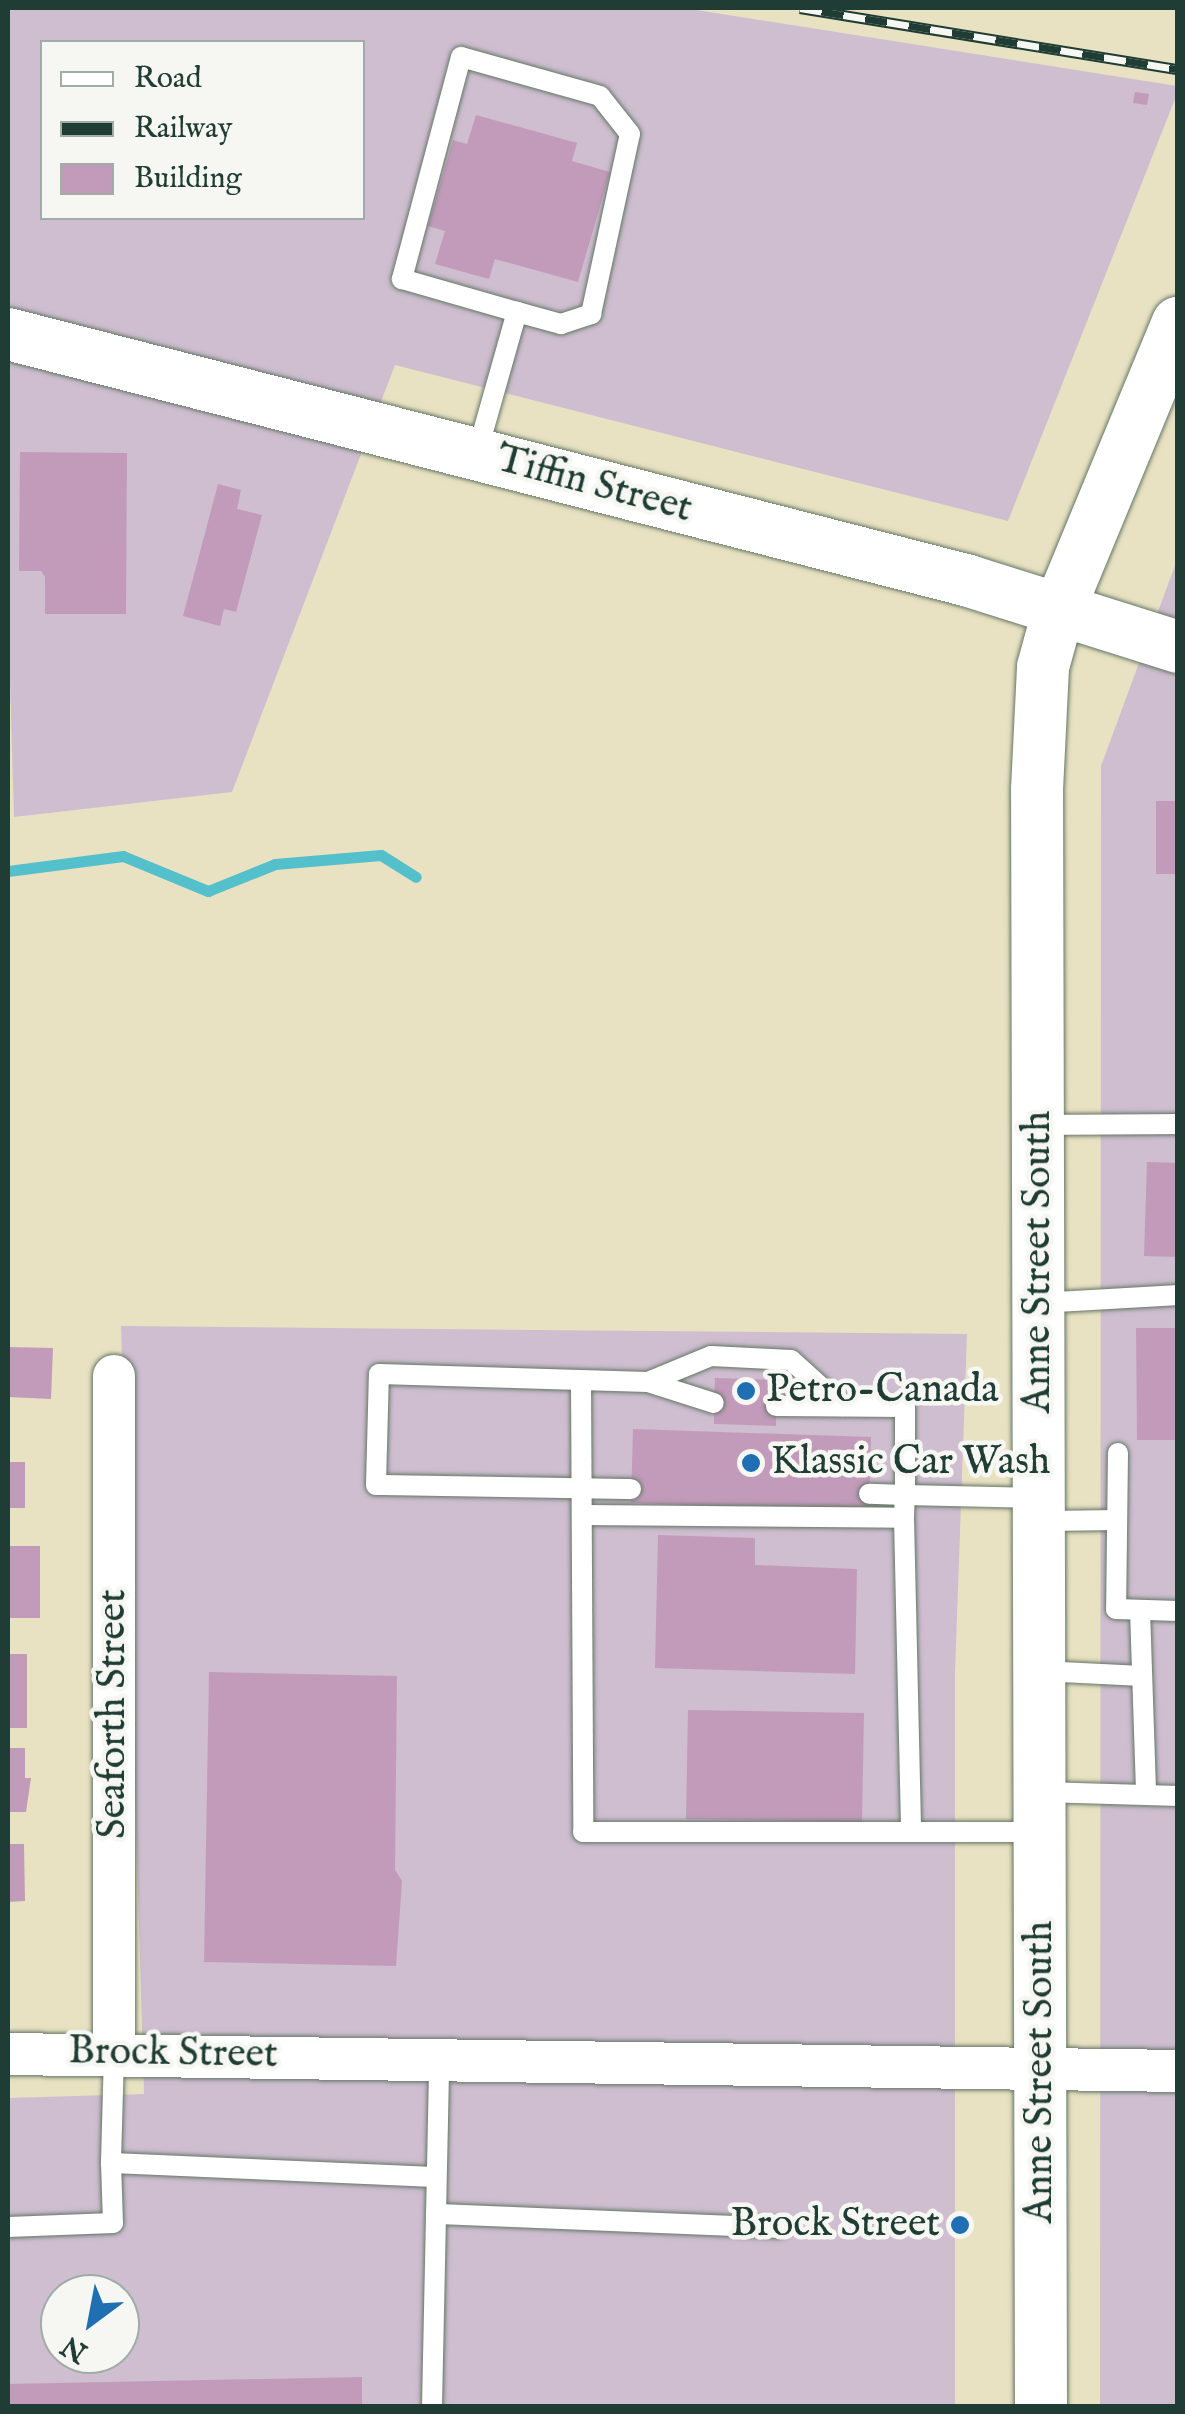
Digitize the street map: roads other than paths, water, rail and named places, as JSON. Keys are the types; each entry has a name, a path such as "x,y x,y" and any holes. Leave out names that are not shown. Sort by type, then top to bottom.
{"street":[{"name":"Anne Street South","path":"1040,2406 1043,1812 1037,790 1043,667 1058,612 1178,323"},
{"name":"Tiffin Street","path":"8,334 969,582 1178,647"},
{"name":"Seaforth Street","path":"114,1376 114,2052"},
{"name":"Brock Street","path":"8,2054 114,2052 1043,2073 1178,2071"}],"lane":[{"path":"461,56 600,96 630,134 591,314 561,324 517,312 402,279 461,56"},
{"path":"476,454 517,312"},
{"path":"1039,1124 1178,1124"},
{"path":"1039,1303 1178,1295"},
{"path":"648,1382 711,1356 791,1360 842,1406"},
{"path":"631,1489 376,1485 379,1374 648,1382 714,1403"},
{"path":"581,1380 583,1832 911,1832 1146,1794 1178,1796"},
{"path":"776,1406 905,1407 911,1832"},
{"path":"1118,1453 1116,1609 1178,1611"},
{"path":"869,1494 1117,1520"},
{"path":"583,1516 904,1518"},
{"path":"1140,1610 1146,1794"},
{"path":"1042,1671 1142,1676"},
{"path":"8,2227 113,2223 114,2052"},
{"path":"432,2406 438,2059"},
{"path":"111,2163 436,2177"},
{"path":"436,2214 780,2228"}],"waterway":[{"path":"8,871 123,856 208,891 275,864 381,855 416,877"}],"railway":[{"path":"800,8 1178,69"}],"place":[{"name":"Petro-Canada","path":"746,1391"},
{"name":"Klassic Car Wash","path":"751,1463"},
{"name":"Brock Street","path":"960,2225"}]}
